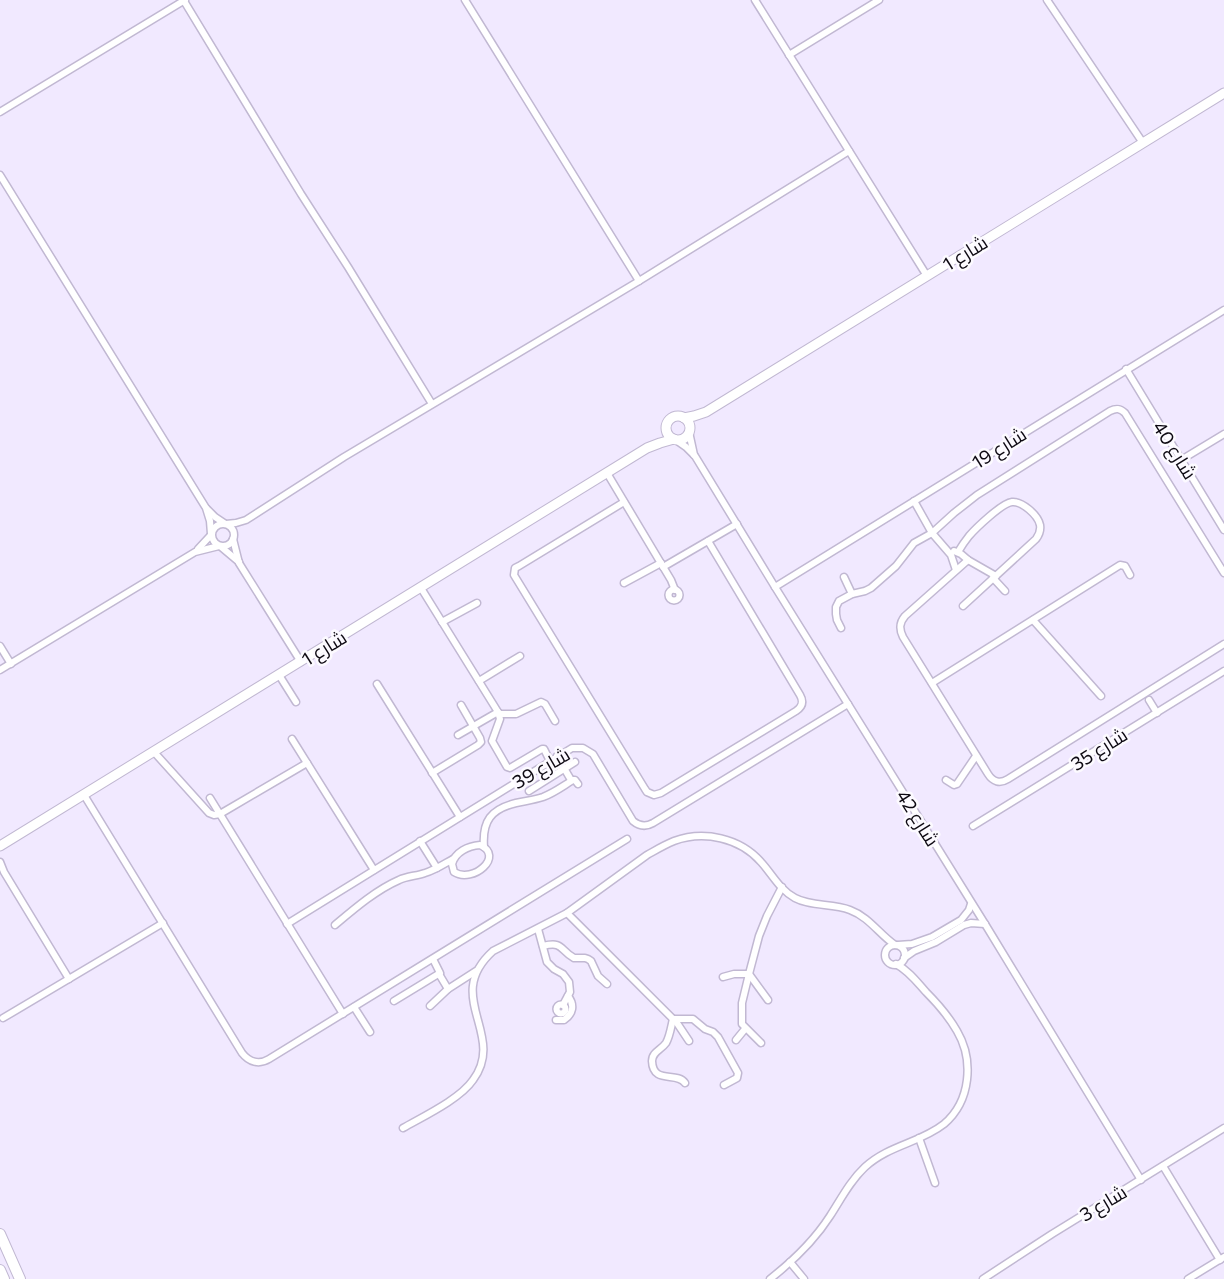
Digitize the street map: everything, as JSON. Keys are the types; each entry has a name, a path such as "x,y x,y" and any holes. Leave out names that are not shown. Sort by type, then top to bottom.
{"main road":[{"path":"0,1234 20,1279"},
{"path":"0,1270 4,1279"}],"street":[{"path":"0,112 185,0 301,194 432,404"},
{"path":"464,0 639,281"},
{"path":"756,0 927,276"},
{"path":"790,55 879,0"},
{"path":"1047,0 1143,143"},
{"name":"شارع 1","path":"684,418 706,412 1224,94"},
{"path":"0,670 195,552 219,524 236,523 246,520 344,457 639,281 849,151"},
{"path":"0,175 206,508 233,530 239,563"},
{"name":"شارع 19","path":"774,587 1224,310"},
{"name":"شارع 40","path":"1126,370 1224,530"},
{"path":"841,628 837,620 836,605 839,600 871,588 896,566 914,543 932,533 977,495 1116,409 1125,412 1224,573"},
{"name":"شارع 1","path":"690,431 706,412"},
{"path":"679,417 684,418 688,422 690,431 683,439 675,439 668,434 669,421 679,417"},
{"name":"شارع 1","path":"0,846 647,448 667,428"},
{"name":"شارع 42","path":"690,431 695,456"},
{"path":"1182,460 1224,434"},
{"name":"شارع 1","path":"647,448 675,439"},
{"name":"شارع 42","path":"675,439 695,456 1141,1180"},
{"path":"607,473 671,580 675,590"},
{"path":"914,501 932,533 952,558 956,570"},
{"path":"624,502 518,566 515,568 514,575 645,789 654,795 661,793 802,706 800,695 708,541"},
{"path":"958,552 968,537 1002,506 1011,502 1024,505 1039,521 1039,536 963,606"},
{"path":"206,508 214,543 239,563 301,662"},
{"path":"195,552 230,544 246,520"},
{"path":"624,583 708,541 737,524"},
{"path":"948,552 958,552 995,577 1005,591"},
{"path":"968,560 905,616 900,624 901,633 990,778 999,782 1004,781 1147,697 1224,644"},
{"path":"932,683 1120,565 1125,566 1130,575"},
{"path":"844,577 852,594"},
{"path":"421,588 499,713 500,719 492,742 507,767 511,768 542,749 550,761"},
{"path":"442,622 477,603"},
{"path":"1033,620 1101,696"},
{"path":"0,646 11,664"},
{"path":"479,681 520,656"},
{"name":"شارع 35","path":"973,826 1224,672"},
{"path":"279,675 296,702"},
{"path":"377,684 460,817"},
{"path":"1147,697 1157,713"},
{"path":"458,735 499,713 516,714 539,703 545,704 555,721"},
{"name":"شارع 39","path":"287,924 572,748 577,747 588,750 593,754 633,821 640,825 649,825 848,704"},
{"path":"432,773 480,744 481,740 460,705"},
{"path":"292,739 374,870"},
{"path":"154,752 209,812 214,815 220,814 307,763"},
{"path":"420,841 437,868 457,874 471,874 484,868 488,863 489,857 484,847 484,830 486,822 491,816 506,806 547,796 575,782 557,756"},
{"path":"946,780 954,785 957,784 976,756"},
{"path":"529,791 576,762"},
{"path":"84,795 242,1053 246,1058 256,1062 265,1061 343,1014 627,838"},
{"path":"210,798 343,1014"},
{"path":"404,1128 464,1091 474,1079 481,1066 484,1051 472,993 476,971 484,960 493,952 567,913 661,847 676,841 691,837 707,836 741,846 760,860 782,887 794,897 813,904 840,907 870,921 883,936 901,947 904,952 903,959 907,972"},
{"path":"335,926 362,902 398,880 424,874 471,847 484,847"},
{"path":"453,859 452,866 457,874"},
{"path":"0,862 4,872 69,979"},
{"path":"762,1043 741,1022 742,1003 748,974 764,922 782,887"},
{"path":"770,1279 804,1249 817,1234 850,1184 864,1167 889,1150 934,1131 945,1123 961,1102 968,1076 964,1046 958,1032 938,1005 907,972 896,964 887,961 885,955 887,949 892,945 912,944 932,937 961,920 971,904"},
{"path":"567,913 673,1019 689,1041"},
{"path":"3,1018 163,923"},
{"path":"896,964 914,951 936,942 964,925 971,923 985,924"},
{"path":"538,929 547,962 563,974 569,982 570,992 563,1005 560,1004 557,1007 560,1013 556,1021 564,1020 570,1014 572,1003 568,996"},
{"path":"883,936 887,949"},
{"path":"543,946 557,944 571,956 578,959 588,959 591,961 598,976 607,984"},
{"path":"433,959 448,989"},
{"path":"430,1006 448,989 476,971"},
{"path":"394,1001 439,974"},
{"path":"723,977 734,974 748,974"},
{"path":"748,974 768,1000"},
{"path":"354,1007 370,1032"},
{"path":"673,1019 665,1043 652,1056 653,1066 659,1075 680,1078 685,1083"},
{"path":"673,1019 693,1019 718,1037 739,1075 724,1085"},
{"path":"736,1040 745,1028"},
{"name":"شارع 3","path":"983,1279 1224,1128"},
{"path":"919,1138 935,1183"},
{"path":"1163,1166 1222,1258 1188,1279"},
{"path":"790,1262 804,1279"}]}
